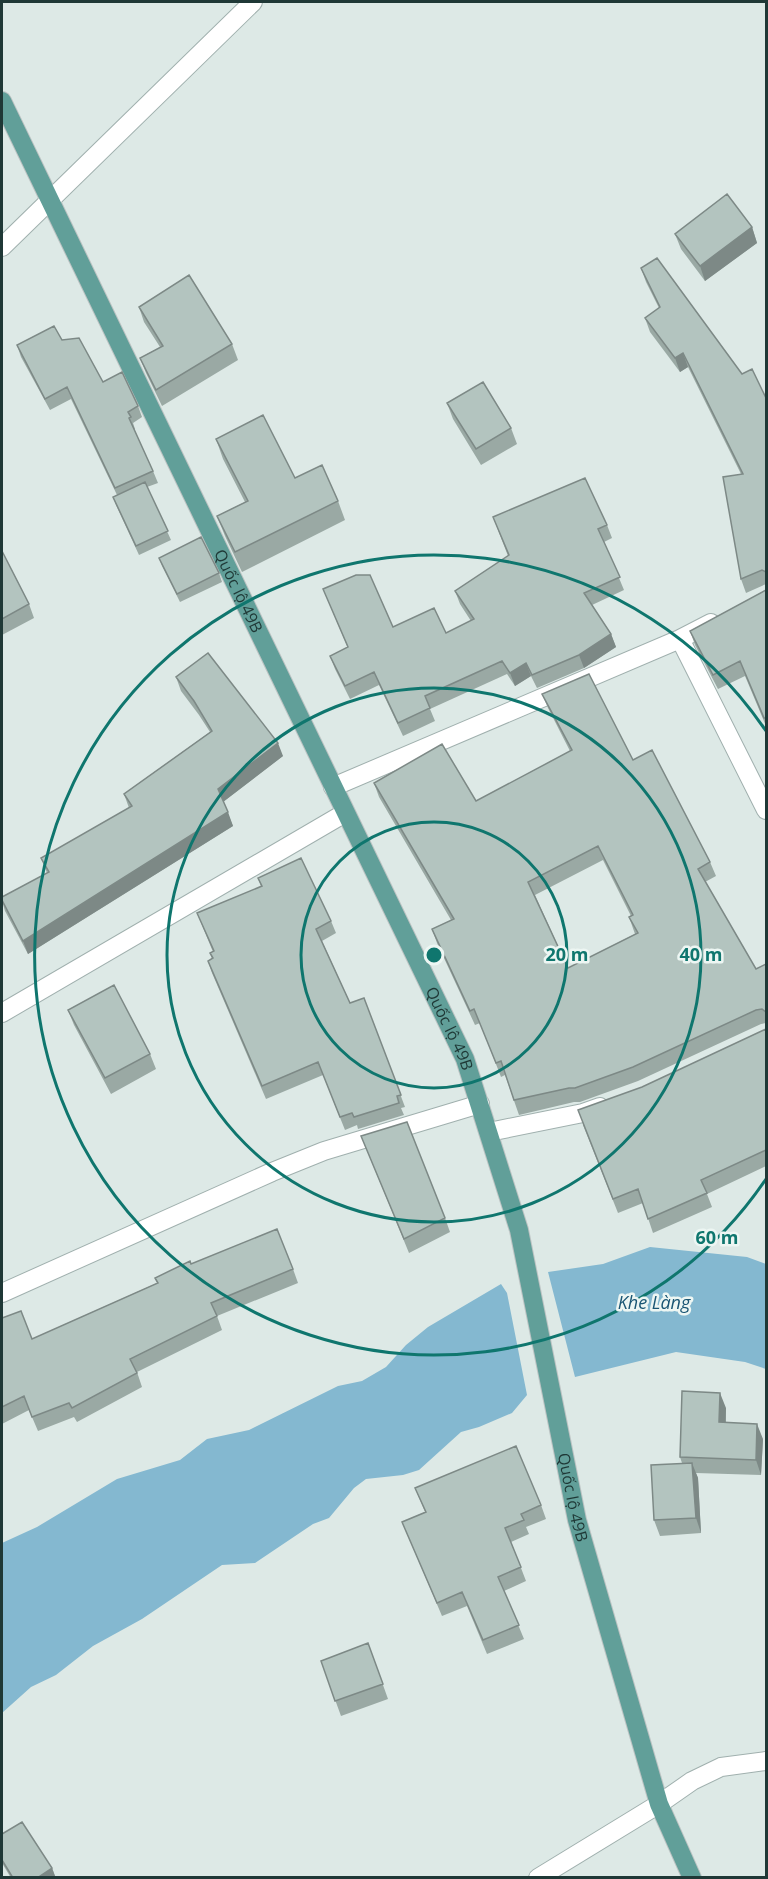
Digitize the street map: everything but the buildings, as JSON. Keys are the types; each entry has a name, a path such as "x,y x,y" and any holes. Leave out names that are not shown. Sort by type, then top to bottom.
{"main road":[{"name":"Quốc lộ 49B","path":"2,101 465,1059 519,1230 577,1520 659,1804 692,1878"}],"street":[{"path":"2,247 253,2"},
{"path":"333,787 680,639 728,615"},
{"path":"680,639 766,810"},
{"path":"2,1012 345,813"},
{"path":"489,1132 583,1113 612,1102"},
{"path":"2,1293 303,1160 379,1134 480,1104"},
{"path":"538,1878 659,1804 692,1781 721,1767 766,1761"}],"water":[{"name":"Khe Làng","path":"650,1247 747,1257 766,1264 766,1369 745,1362 676,1352 575,1377 548,1272 603,1264"},
{"path":"501,1284 507,1293 527,1395 512,1413 461,1432 419,1470 403,1475 366,1479 354,1488 329,1518 313,1524 255,1563 222,1565 142,1619 93,1646 56,1675 31,1687 2,1713 2,1543 37,1527 117,1479 180,1460 207,1439 249,1430 338,1386 362,1381 386,1367 406,1345 428,1327"}]}
